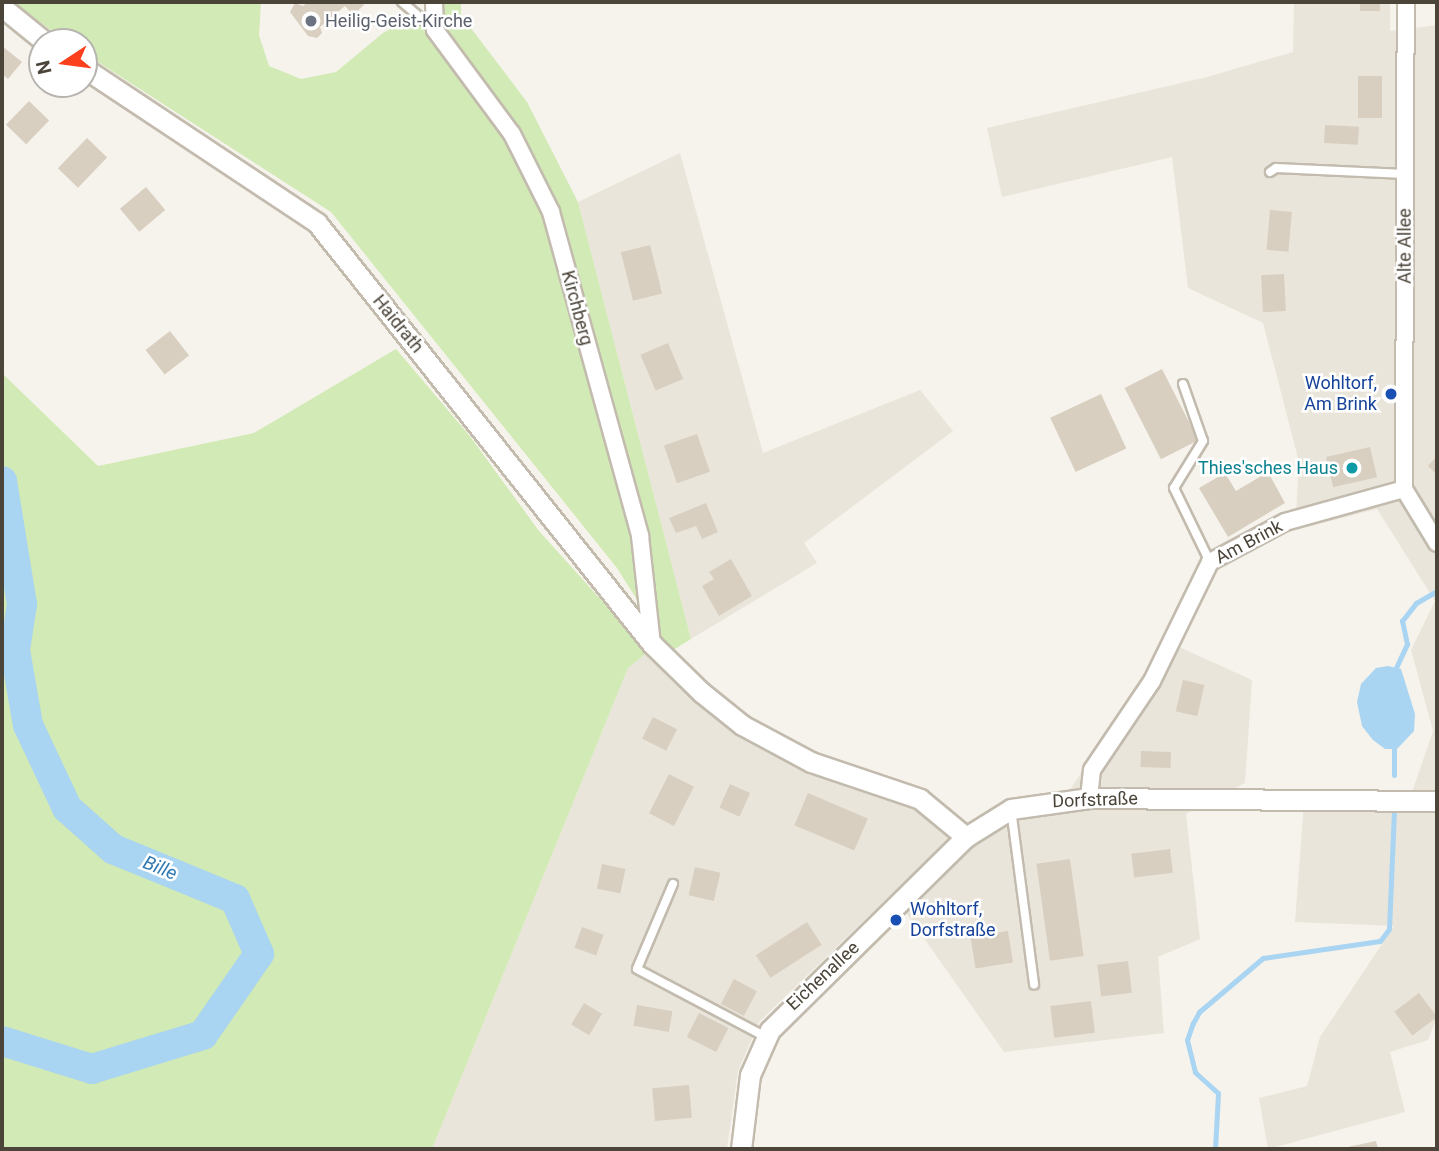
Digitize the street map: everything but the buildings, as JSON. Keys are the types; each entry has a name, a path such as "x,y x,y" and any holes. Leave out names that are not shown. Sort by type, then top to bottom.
{"street":[{"path":"434,2 435,30"},
{"name":"Alte Allee","path":"1404,489 1406,2"},
{"path":"2,7 28,28"},
{"name":"Kirchberg","path":"435,30 512,134 551,212 640,536 652,644"},
{"name":"Haidrath","path":"98,77 317,223 652,644"},
{"path":"1404,489 1437,543"},
{"name":"Am Brink","path":"1089,798 1092,770 1152,681 1210,562 1285,522 1404,489"},
{"path":"652,644 742,725 811,762 920,799 966,836"},
{"name":"Dorfstraße","path":"966,836 1012,809 1048,800 1089,798 1437,801"},
{"name":"Eichenallee","path":"741,1149 750,1075 766,1037 786,1009 966,836"}],"lane":[{"path":"402,2 435,30"},
{"path":"1270,172 1276,168 1405,174"},
{"path":"1183,384 1203,441 1174,488 1210,562"},
{"path":"1012,809 1034,984"},
{"path":"673,884 638,969 766,1037"}],"shaded area":[{"path":"1294,2 1390,2 1390,31 1437,25 1437,1017 1428,1040 1390,1052 1405,1112 1268,1149 1259,1098 1307,1086 1320,1037 1394,926 1295,922 1304,802 1409,801 1433,731 1411,650 1435,601 1377,509 1295,530 1299,462 1263,323 1188,288 1172,157 1002,197 987,128 1207,77 1293,52"},
{"path":"680,153 763,453 920,390 953,431 804,543 817,563 691,639 578,202"},
{"path":"1179,647 1252,680 1245,783 1186,814 1200,939 1158,957 1164,1033 1004,1052 905,911 972,843 1015,817 1058,808 1153,663"},
{"path":"648,652 696,698 916,805 953,834 759,1022 738,1071 727,1149 432,1149 628,668"}],"green space":[{"path":"13,2 261,2 259,35 269,66 301,79 336,72 383,33 427,9 427,2 461,2 461,15 527,102 578,202 691,639 670,652 617,568 331,212 98,62 98,28 48,28"},
{"path":"396,349 469,435 539,531 648,652 628,668 432,1149 2,1149 2,373 98,466 254,433"}],"water":[{"path":"1388,666 1401,669 1415,714 1414,731 1397,749 1385,749 1373,740 1362,726 1357,702 1361,684 1376,668"}],"waterway":[{"name":"Bille","path":"2,481 22,604 15,650 28,725 67,808 113,849 235,899 259,954 203,1035 92,1069 2,1041"},
{"path":"1394,672 1407,644 1402,621 1416,603 1437,591"},
{"path":"1394,745 1394,775"},
{"path":"1215,1149 1218,1093 1195,1072 1187,1040 1193,1023 1199,1012 1263,958 1380,941 1389,929 1394,810"}],"place":[{"name":"Heilig-Geist-Kirche","path":"311,21"},
{"name":"Wohltorf, Am Brink","path":"1391,394"},
{"name":"Thies'sches Haus","path":"1352,468"},
{"name":"Wohltorf, Dorfstraße","path":"896,920"}]}
